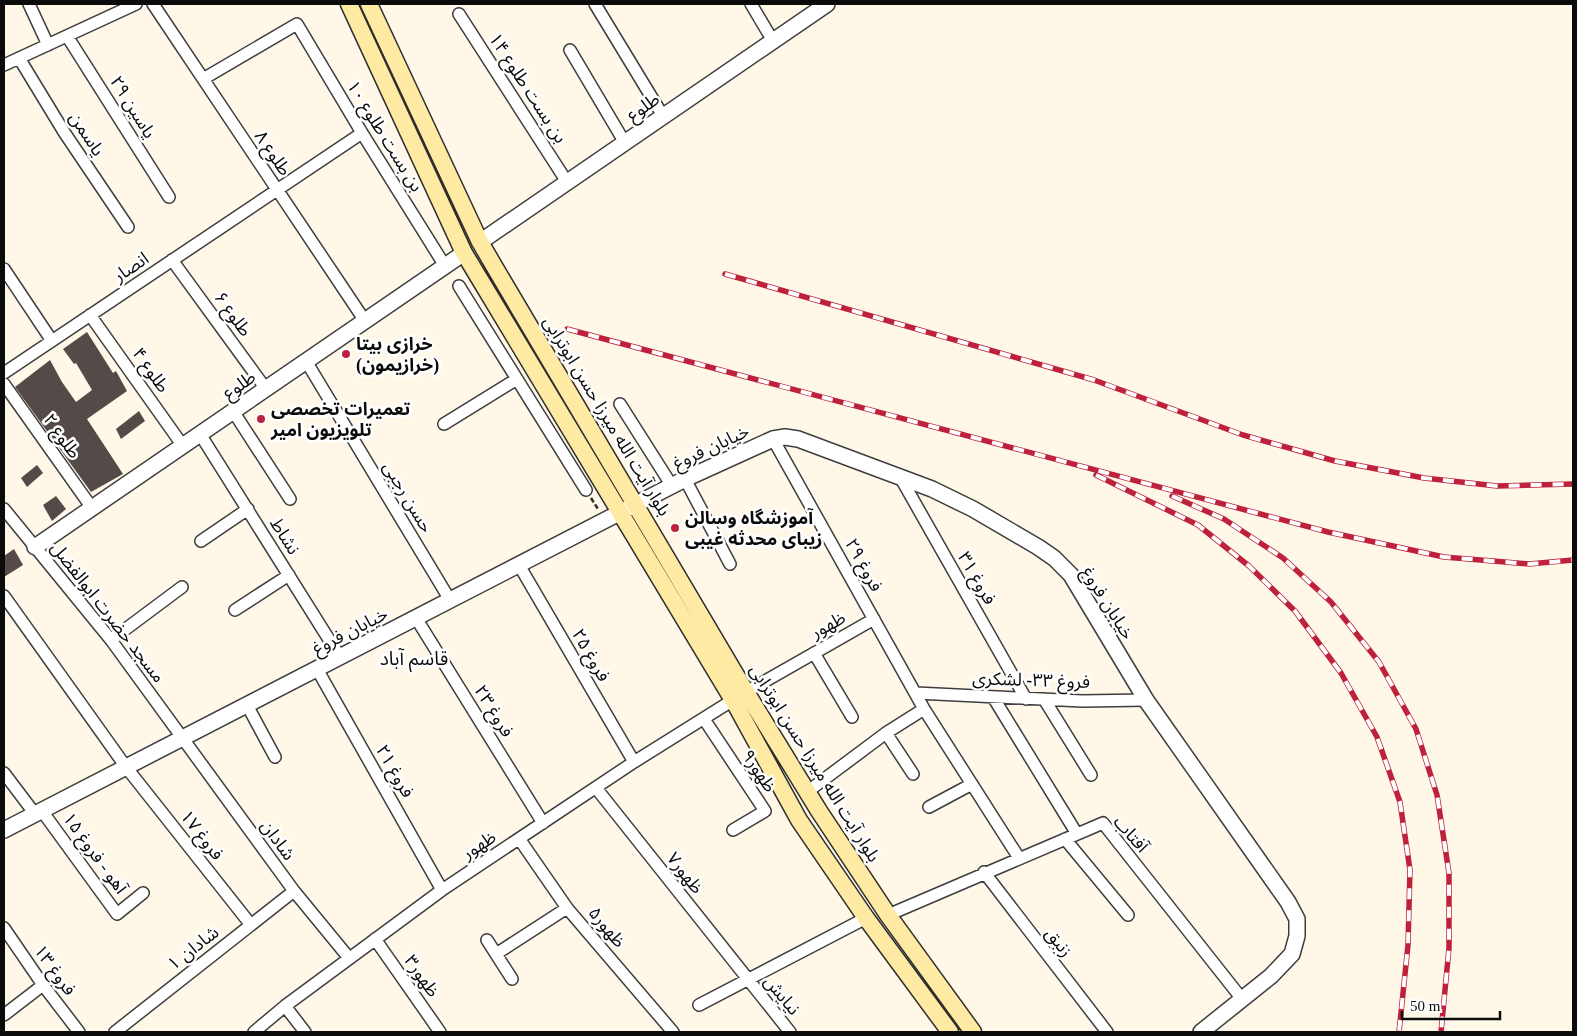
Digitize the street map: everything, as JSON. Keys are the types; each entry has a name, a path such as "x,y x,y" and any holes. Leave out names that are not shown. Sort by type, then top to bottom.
{"main road":[{"name":"بلوار آیت الله میرزا حسن ابوترابی","path":"348,4 464,253 497,309 621,512 739,696 808,792 888,915 973,1032"},
{"name":"بلوار آیت الله میرزا حسن ابوترابی","path":"369,4 480,242 636,505 739,696 799,820 866,918 950,1032"},
{"path":"464,253 480,242"}],"street":[{"path":"29,4 48,45"},
{"name":"طلوع ۸","path":"153,4 365,321"},
{"path":"595,4 663,116"},
{"path":"751,4 773,41"},
{"name":"طلوع","path":"480,242 827,4"},
{"path":"4,65 130,5"},
{"name":"بن بست طلوع ۱۴","path":"459,14 567,182"},
{"name":"بن بست طلوع ۱۰","path":"203,79 297,24 362,133 446,266"},
{"name":"یاسین ۲۹","path":"67,36 168,197"},
{"path":"570,50 625,143"},
{"name":"یاسمن","path":"19,58 64,132 128,227"},
{"name":"انصار","path":"4,373 362,133"},
{"name":"طلوع","path":"35,547 464,253"},
{"name":"طلوع ۶","path":"172,260 266,389"},
{"path":"4,269 52,341"},
{"path":"459,286 586,490"},
{"path":"481,320 497,309"},
{"name":"طلوع ۴","path":"90,315 182,446"},
{"name":"حسن رجبی","path":"306,362 450,600"},
{"path":"444,424 517,378"},
{"name":"طلوع ۲","path":"4,384 92,508"},
{"path":"620,404 679,483 730,564"},
{"path":"233,412 290,499"},
{"name":"نشاط","path":"200,434 340,657"},
{"name":"خیابان فروغ","path":"4,830 621,512 774,439 785,437 798,439 899,475 932,489 973,509 1054,558 1071,575 1146,700 1288,902 1297,919 1297,936 1292,954 1271,976 1242,999"},
{"name":"فروغ ۲۹","path":"774,439 924,709 1019,858"},
{"path":"564,455 580,445"},
{"name":"فروغ ۳۱","path":"899,475 1026,699"},
{"name":"مسجد حضرت ابوالفضل","path":"4,509 111,640 182,739"},
{"path":"201,541 248,509"},
{"name":"فروغ ۲۵","path":"519,565 634,762"},
{"path":"235,610 289,575"},
{"path":"111,640 182,587"},
{"name":"فروغ ۱۷","path":"4,596 126,767 251,925"},
{"name":"فروغ ۲۳","path":"416,618 542,823"},
{"name":"ظهور","path":"254,1032 285,1006 442,890 520,840 542,823 739,696 874,619"},
{"path":"814,654 852,717"},
{"name":"فروغ ۲۱","path":"317,669 442,890"},
{"name":"فروغ ۳۳- لشکری","path":"916,693 1082,701 1146,700"},
{"path":"992,697 1077,834"},
{"path":"1044,699 1091,775"},
{"path":"247,705 275,757"},
{"path":"808,792 886,733 924,709"},
{"name":"ظهور۹","path":"704,719 765,811 733,830"},
{"path":"886,733 913,774"},
{"name":"شادان","path":"182,739 294,891 350,958"},
{"path":"4,773 39,812"},
{"path":"929,807 972,784"},
{"name":"ظهور۷","path":"596,788 747,980"},
{"name":"آهو - فروغ ۱۵","path":"39,812 117,914 142,893"},
{"name":"آفتاب","path":"888,915 984,872 1102,823 1242,999"},
{"path":"1065,839 1128,915"},
{"name":"ظهور۵","path":"520,840 567,908 673,1032"},
{"name":"زنبق","path":"984,872 1107,1032"},
{"name":"شادان ۱","path":"115,1032 294,891"},
{"path":"496,954 567,908"},
{"path":"700,1005 866,918"},
{"name":"فروغ ۱۳","path":"4,928 43,985 79,1032"},
{"name":"ظهور۳","path":"375,939 440,1032"},
{"path":"487,940 512,979"},
{"name":"نيايش","path":"747,980 790,1032"},
{"path":"4,1015 43,985"},
{"path":"1201,1032 1242,999"},
{"path":"285,1006 305,1032"}],"path":[{"path":"586,490 605,521"}],"building":[{"path":"87,332 113,373 116,371 127,391 87,419 123,474 91,492 15,387 50,360 76,402 92,390 76,363 74,364 63,349"},
{"path":"139,411 145,421 121,439 116,429"},
{"path":"37,465 43,473 27,487 21,478"},
{"path":"56,496 66,509 52,521 43,505"},
{"path":"14,549 23,565 4,577 4,556"}],"railway":[{"path":"725,274 1094,380 1243,435 1335,461 1424,478 1497,486 1573,484"},
{"path":"567,329 1328,532 1444,557 1529,564 1573,560"},
{"path":"1096,475 1198,525 1249,566 1295,611 1341,673 1377,737 1400,802 1410,870 1408,945 1399,1032"},
{"path":"1172,496 1224,519 1283,558 1331,602 1379,662 1416,729 1437,795 1449,873 1449,948 1441,1032"}],"place":[{"name":"خرازی بیتا (خرازیمون)","path":"346,354"},
{"name":"تعمیرات تخصصی تلویزیون امیر","path":"261,419"},
{"name":"آموزشگاه وسالن زیبای محدثه غیبی","path":"675,528"}],"district":[{"name":"قاسم آباد","path":"414,658"}]}
